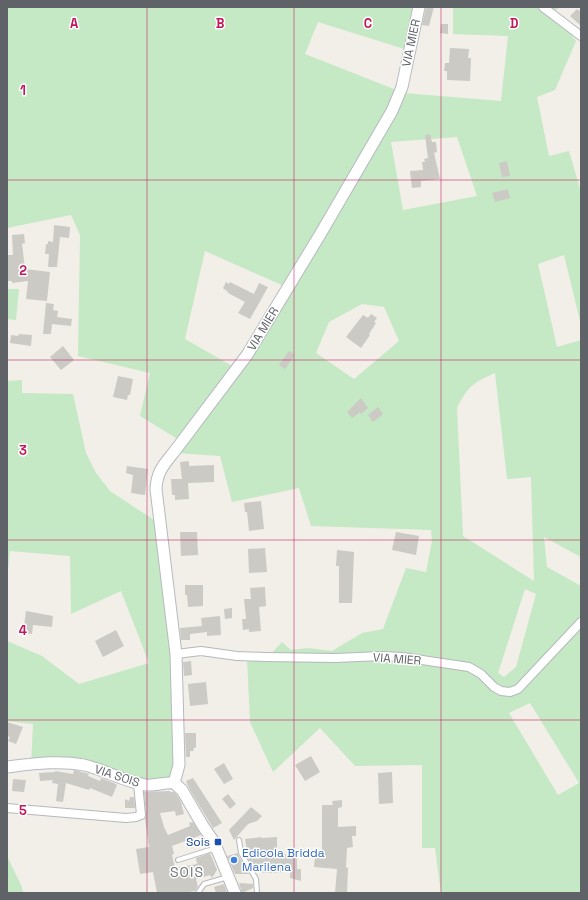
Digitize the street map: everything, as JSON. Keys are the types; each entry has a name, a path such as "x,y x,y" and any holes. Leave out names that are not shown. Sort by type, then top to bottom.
{"street":[{"name":"VIA MIER","path":"174,783 179,765 176,654 156,489 159,472 165,462 247,355 322,233 392,111 402,87 418,7"},
{"path":"543,7 581,36"},
{"name":"VIA MIER","path":"176,654 201,651 237,656 265,657 402,657 470,667 481,674 494,687 501,691 510,692 518,689 581,622"},
{"name":"VIA SOIS","path":"7,767 53,762 75,764 94,768 138,783 151,785 174,783"},
{"path":"7,808 126,818 136,817 141,815 138,783"},
{"path":"174,783 182,790 217,848 235,893"}],"lane":[{"path":"238,840 241,853 256,879 257,893"},
{"path":"178,860 217,848"},
{"path":"198,893 204,884 229,876"}],"green space":[{"path":"7,7 424,7 414,52 318,22 305,54 404,93 501,101 508,36 453,34 453,7 560,7 553,12 576,41 555,90 537,97 549,156 569,151 581,192 581,325 564,255 538,264 557,347 581,340 581,557 544,537 547,567 581,586 581,893 441,893 435,848 422,848 422,765 355,766 320,728 273,772 250,722 247,658 266,659 282,642 291,650 308,648 332,651 362,633 383,629 406,568 426,572 432,541 431,530 311,526 299,488 232,502 220,456 177,453 184,443 140,416 150,373 78,356 80,235 71,215 7,228","holes":["457,137 477,196 403,210 391,142","205,251 286,287 234,367 185,339","362,304 384,307 399,341 354,379 316,353 329,322","495,373 507,479 531,477 534,581 463,536 457,408 468,390","525,589 536,594 516,667 504,677 498,673","530,703 579,783 558,795 509,713"]},
{"path":"7,289 19,289 16,320 7,319"},
{"path":"22,380 22,393 73,394 86,453 96,473 110,491 163,526 181,766 172,785 136,785 84,767 31,766 33,724 7,721 7,641 42,656 79,684 149,663 121,591 71,614 70,556 10,551 7,580 7,381"},
{"path":"7,856 22,887 23,893 7,893"}],"building":[{"path":"426,7 434,7 429,26 422,25"},
{"path":"577,9 581,12 581,26 570,16"},
{"path":"441,24 448,24 448,34 440,33"},
{"path":"450,48 469,49 468,58 471,58 470,81 447,80 447,71 444,71 445,63 449,63"},
{"path":"430,134 432,142 436,142 437,152 434,153 440,179 421,181 421,187 412,188 410,171 423,170 422,162 425,162 424,159 428,158 425,135"},
{"path":"507,161 510,176 502,177 499,163"},
{"path":"508,189 510,198 495,202 492,193"},
{"path":"54,225 70,227 69,238 60,237 57,267 48,267 49,254 45,254 46,244 48,244 48,241 53,242"},
{"path":"24,234 25,243 22,244 25,269 50,272 47,301 26,299 28,281 12,283 12,281 8,281 7,255 13,255 12,235"},
{"path":"226,282 229,284 230,282 254,294 259,283 268,287 250,319 238,313 245,302 228,293 223,288"},
{"path":"46,303 54,304 53,310 58,311 57,317 72,319 71,326 52,324 51,334 43,334"},
{"path":"371,314 377,318 374,322 376,323 361,348 346,337 363,315 368,318"},
{"path":"19,334 32,335 31,346 10,343 11,335 18,336"},
{"path":"63,346 74,360 61,370 50,357"},
{"path":"289,351 295,355 285,369 279,365"},
{"path":"118,376 133,379 130,395 128,395 127,400 113,397"},
{"path":"361,398 368,408 361,414 360,412 352,418 347,412"},
{"path":"378,407 383,414 373,422 368,415"},
{"path":"189,461 189,466 214,465 214,482 188,483 189,499 175,500 175,495 172,495 171,479 182,479 180,462"},
{"path":"127,466 148,469 145,495 131,493 133,475 126,473"},
{"path":"261,501 264,529 249,531 247,512 245,512 244,503"},
{"path":"180,532 197,532 198,555 181,556"},
{"path":"396,532 419,536 416,555 392,550"},
{"path":"265,548 267,572 249,573 248,549"},
{"path":"337,550 354,552 352,603 339,603 339,566 336,566"},
{"path":"185,585 203,585 203,606 188,607 187,595 185,595"},
{"path":"265,587 266,606 259,607 261,631 249,632 249,629 243,630 242,619 246,619 244,599 251,599 250,588"},
{"path":"232,608 232,618 225,619 224,609"},
{"path":"26,611 53,616 52,627 33,625 32,634 23,633"},
{"path":"220,616 221,635 207,636 207,632 190,634 190,640 181,640 180,628 202,626 201,618"},
{"path":"116,630 124,646 103,657 95,641"},
{"path":"191,661 192,675 184,676 183,662"},
{"path":"206,682 208,704 190,706 188,684"},
{"path":"7,722 23,727 16,744 8,741 10,737 7,736"},
{"path":"185,733 196,733 196,747 193,749 194,751 190,751 190,757 186,757"},
{"path":"311,756 320,772 305,781 295,765"},
{"path":"224,763 233,779 224,784 214,769"},
{"path":"74,770 89,774 88,776 100,781 101,778 117,785 112,797 90,788 89,790 66,783 63,802 56,801 58,784 52,783 53,780 40,781 39,773 55,771 73,774"},
{"path":"392,772 393,803 379,804 378,773"},
{"path":"193,778 222,823 213,828 186,781"},
{"path":"13,779 26,780 24,792 12,791"},
{"path":"170,791 177,795 181,802 184,814 176,816 175,811 160,813 168,835 190,826 189,823 193,822 201,835 172,846 174,854 172,855 175,868 197,864 196,858 210,853 217,870 212,878 210,875 196,879 198,887 195,891 182,893 157,893 153,872 140,874 136,849 149,847 145,819 144,792"},
{"path":"228,794 236,804 230,809 222,799"},
{"path":"130,797 134,797 135,808 125,808 125,799 129,801"},
{"path":"342,800 342,807 338,808 338,827 356,826 356,836 352,836 353,847 347,848 347,893 335,893 337,869 314,867 315,855 322,855 322,805 333,805 332,801"},
{"path":"251,807 262,816 257,821 248,824 234,840 229,830"},
{"path":"277,837 277,855 297,854 297,869 301,869 301,881 290,878 290,872 265,873 255,871 244,852 247,851 245,839"},
{"path":"238,853 249,874 235,874 227,856"},
{"path":"239,883 253,884 253,888 242,893"},
{"path":"224,884 227,893 216,893 214,887"}],"place":[{"name":"Sois","path":"218,842"},
{"name":"Edicola Bridda Marilena","path":"234,860"}],"district":[{"name":"SOIS","path":"187,872"}]}
